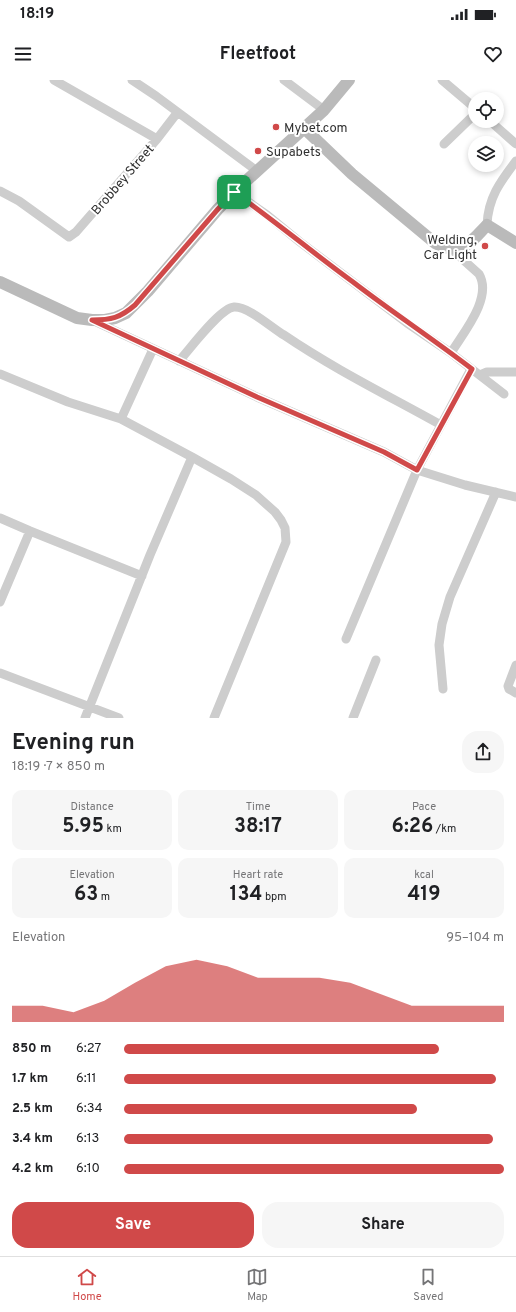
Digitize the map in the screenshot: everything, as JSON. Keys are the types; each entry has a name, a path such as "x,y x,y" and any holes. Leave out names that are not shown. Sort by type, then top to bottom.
{"street":[{"path":"54,80 157,139"},
{"path":"132,80 257,171"},
{"path":"284,80 324,110"},
{"path":"92,320 115,318 126,313 148,291 234,192 305,129 324,110 349,80"},
{"path":"442,80 468,102"},
{"name":"Brobbey Street","path":"0,191 18,201 69,237 76,232 157,139 177,113"},
{"path":"444,144 468,121"},
{"path":"498,128 516,144"},
{"path":"305,129 349,171 435,243 443,247 456,249 470,242 486,225 490,202 516,161"},
{"path":"234,192 395,314 451,353 504,394"},
{"path":"486,225 516,243"},
{"path":"450,248 479,274 482,280 483,290 482,299 472,320 451,353"},
{"path":"0,282 70,316 92,320 264,400 384,452 417,470 466,485 516,497"},
{"path":"179,361 227,308 236,307 247,310 328,363 441,426"},
{"path":"121,419 153,349"},
{"path":"346,639 417,470 472,369"},
{"path":"480,375 487,372 516,372"},
{"path":"0,374 68,402 121,419 192,457 256,495 275,512 281,520 285,528 286,542 214,718"},
{"path":"85,718 192,457"},
{"path":"443,689 439,645 442,624 450,597 496,492"},
{"path":"0,518 142,576"},
{"path":"0,602 30,531"},
{"path":"353,718 376,660"},
{"path":"516,665 508,686 509,689 516,693"},
{"path":"0,672 118,718"}],"place":[{"name":"Mybet.com","path":"276,127"},
{"name":"Supabets","path":"258,151"},
{"name":"Welding, Car Light","path":"485,246"}],"route":[{"path":"234,192 408,323 472,369 417,470 384,452 257,397 92,320 115,318 126,313 135,305 234,192"}]}
